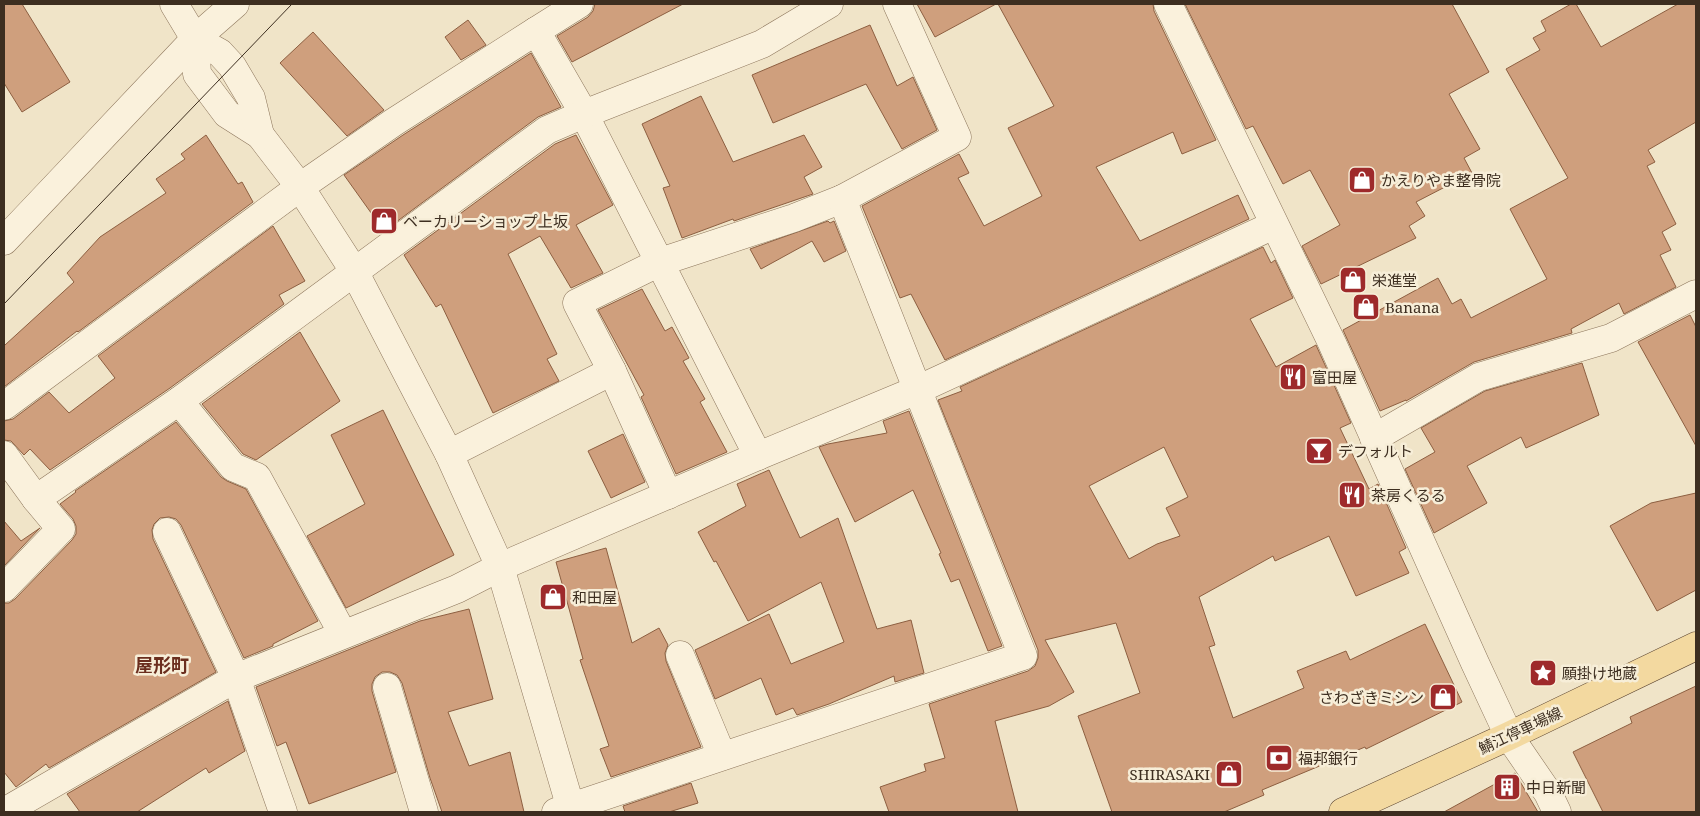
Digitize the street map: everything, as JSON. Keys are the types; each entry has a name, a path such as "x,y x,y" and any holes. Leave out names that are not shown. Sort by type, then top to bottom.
{"main road":[{"name":"鯖江停車場線","path":"1343,812 1509,736 1696,646"}],"street":[{"path":"174,4 195,39 220,53 232,66 251,98 260,135 300,187 354,271 449,454 500,567 566,810 1023,656 842,199"},
{"path":"4,240 195,39 235,4"},
{"path":"4,406 300,187 394,122 579,4"},
{"path":"36,499 179,401 547,130 762,44 829,4"},
{"path":"668,495 612,371 577,303 660,262 794,218 842,199 957,137 897,4"},
{"path":"1168,4 1332,343 1509,736 1548,793 1557,812"},
{"path":"536,31 584,114 758,456"},
{"path":"11,805 236,678 457,589 500,567 917,390 1274,225"},
{"path":"1374,438 1479,377 1610,338 1696,294"},
{"path":"449,454 612,371"},
{"path":"179,401 233,467 257,477 343,634"},
{"path":"4,455 60,529 4,588"},
{"path":"167,532 236,678 283,812"},
{"path":"680,656 722,756"},
{"path":"387,687 424,812"}],"building":[{"path":"4,4 22,4 70,82 22,112 4,83"},
{"path":"595,4 683,4 572,62 557,36 588,17 593,11"},
{"path":"917,4 996,4 935,37"},
{"path":"998,4 1153,4 1154,11 1216,140 1182,154 1173,132 1096,167 1140,241 1238,195 1249,219 945,360 911,294 900,298 862,206 959,154 969,173 958,178 984,226 1042,196 1008,128 1054,106"},
{"path":"1185,4 1452,4 1489,72 1449,94 1480,149 1464,158 1472,173 1416,202 1425,216 1409,226 1416,238 1321,284 1302,246 1340,225 1310,170 1283,184 1253,126 1246,129"},
{"path":"1571,4 1576,4 1601,47 1678,4 1696,4 1696,122 1648,150 1655,162 1647,166 1676,224 1662,232 1671,250 1660,255 1676,287 1624,314 1619,303 1571,329 1572,333 1474,362 1406,401 1380,411 1343,330 1438,278 1452,304 1461,299 1471,318 1547,279 1510,209 1568,178 1506,69 1540,50 1533,38 1546,31 1541,21"},
{"path":"468,20 486,45 461,60 445,37"},
{"path":"870,25 897,86 913,77 937,130 902,149 866,84 773,123 752,75"},
{"path":"313,32 384,110 347,136 280,63"},
{"path":"531,53 561,107 538,117 384,231 344,175"},
{"path":"701,96 733,162 804,135 822,167 804,177 813,194 734,221 733,219 682,238 663,188 670,186 642,124"},
{"path":"206,135 238,184 242,182 253,202 4,387 4,344 74,282 67,273 100,237 166,193 156,179 185,159 181,154"},
{"path":"576,135 613,205 576,225 603,273 571,288 540,236 508,254 557,354 547,359 559,381 493,413 441,304 436,307 404,255 555,144"},
{"path":"828,221 830,223 834,221 846,251 824,262 812,241 761,269 750,249"},
{"path":"273,226 305,281 279,295 284,304 170,388 50,470 30,449 24,455 11,441 4,440 4,421 13,419 49,392 69,413 115,378 98,356"},
{"path":"1263,247 1271,263 1275,260 1293,298 1250,319 1276,367 1316,345 1351,423 1340,428 1369,489 1378,484 1406,548 1399,552 1409,573 1356,596 1329,536 1275,561 1273,556 1199,597 1215,645 1209,647 1233,718 1304,688 1297,671 1346,651 1350,660 1425,624 1462,702 1366,749 1365,747 1262,790 1264,795 1224,812 1112,812 1078,716 1140,693 1116,623 1045,640 1074,692 1049,706 995,721 1018,812 889,812 880,787 926,771 924,764 945,758 929,704 1028,671 1035,666 1038,658 1038,650 938,400 962,391 960,387","holes":["1164,447 1188,497 1166,508 1180,536 1157,544 1129,559 1089,486"]},
{"path":"642,289 665,331 672,327 689,358 683,361 705,399 700,402 727,452 676,474 641,397 644,395 598,310"},
{"path":"1690,315 1696,327 1696,446 1638,342"},
{"path":"300,332 340,401 256,460 243,454 202,404"},
{"path":"1582,363 1599,415 1526,448 1521,437 1467,466 1487,503 1434,533 1405,469 1435,452 1421,428 1485,391"},
{"path":"383,410 454,555 346,608 307,536 365,504 331,435"},
{"path":"909,411 1002,646 988,651 959,579 951,582 939,554 941,553 913,490 855,522 819,447 887,433 883,421"},
{"path":"176,422 221,477 246,489 318,621 273,644 273,646 244,658 181,525 176,519 169,517 160,518 154,524 152,530 153,539 216,672 49,768 46,764 16,787 4,772 4,603 9,603 15,599 76,534 76,526 73,519 60,504 75,491"},
{"path":"623,434 645,482 611,498 588,451"},
{"path":"769,470 800,538 838,518 877,629 911,620 924,673 895,682 894,676 829,704 797,715 793,708 776,715 761,678 715,699 695,650 769,614 791,664 844,642 821,582 748,621 698,532 746,506 737,484"},
{"path":"1696,493 1696,590 1657,611 1610,526 1651,503"},
{"path":"4,521 21,541 40,528 4,566"},
{"path":"606,548 632,643 659,628 668,645 665,653 666,661 701,747 611,777 600,749 609,746 580,660 583,659 556,562"},
{"path":"469,609 493,699 448,712 469,766 510,752 524,812 442,812 402,683 397,675 390,672 382,672 375,677 372,691 396,772 309,804 286,742 277,746 256,687 420,621"},
{"path":"1696,686 1696,812 1603,812 1573,752 1632,723 1630,717"},
{"path":"228,701 245,751 209,773 206,768 137,812 80,812 67,794"},
{"name":"中日新聞","path":"1515,773 1538,812 1444,812"},
{"path":"691,783 698,803 669,812 625,812 623,806"}],"tram line":[{"path":"4,304 292,4"}],"place":[{"name":"かえりやま整骨院","path":"1362,180"},
{"name":"ベーカリーショップ上坂","path":"384,221"},
{"name":"栄進堂","path":"1353,280"},
{"name":"Banana","path":"1366,307"},
{"name":"富田屋","path":"1293,377"},
{"name":"デフォルト","path":"1319,451"},
{"name":"茶房くるる","path":"1352,495"},
{"name":"和田屋","path":"553,597"},
{"name":"願掛け地蔵","path":"1543,673"},
{"name":"さわざきミシン","path":"1443,697"},
{"name":"福邦銀行","path":"1279,758"},
{"name":"SHIRASAKI","path":"1229,774"},
{"name":"中日新聞","path":"1507,787"}],"district":[{"name":"屋形町","path":"162,665"}]}
